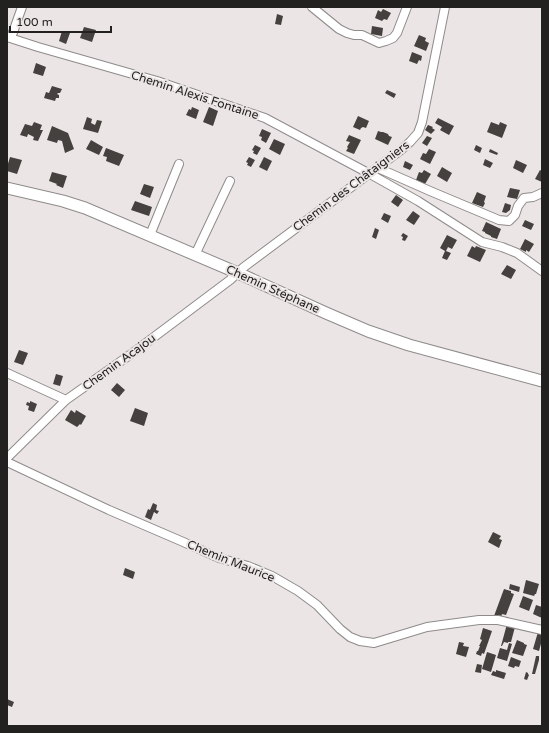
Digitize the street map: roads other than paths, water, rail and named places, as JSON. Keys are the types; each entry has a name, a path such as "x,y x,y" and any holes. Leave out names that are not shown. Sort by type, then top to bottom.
{"main road":[{"name":"Chemin Stéphane","path":"7,188 63,201 85,208 238,273 368,331 409,345 542,381"}],"street":[{"name":"Chemin Alexis Fontaine","path":"22,7 9,38 157,81 265,118 418,201 482,242 502,247 517,253 542,271"},
{"path":"312,7 346,34 362,35 379,42 393,38 397,33 407,7"},
{"name":"Chemin des Châtaigniers","path":"238,273 378,168 410,142 418,133 422,122 445,7"},
{"path":"150,235 179,164"},
{"path":"378,168 500,220 509,221 515,216 518,206 524,198 533,197 542,193"},
{"path":"195,255 230,181"},
{"name":"Chemin Acajou","path":"7,458 66,400 134,352 238,273"},
{"path":"7,373 66,400"},
{"name":"Chemin Maurice","path":"7,462 109,510 219,558 248,566 272,576 298,591 317,605 340,629 350,637 360,641 374,643 427,627 479,620 498,620 542,630"}]}
